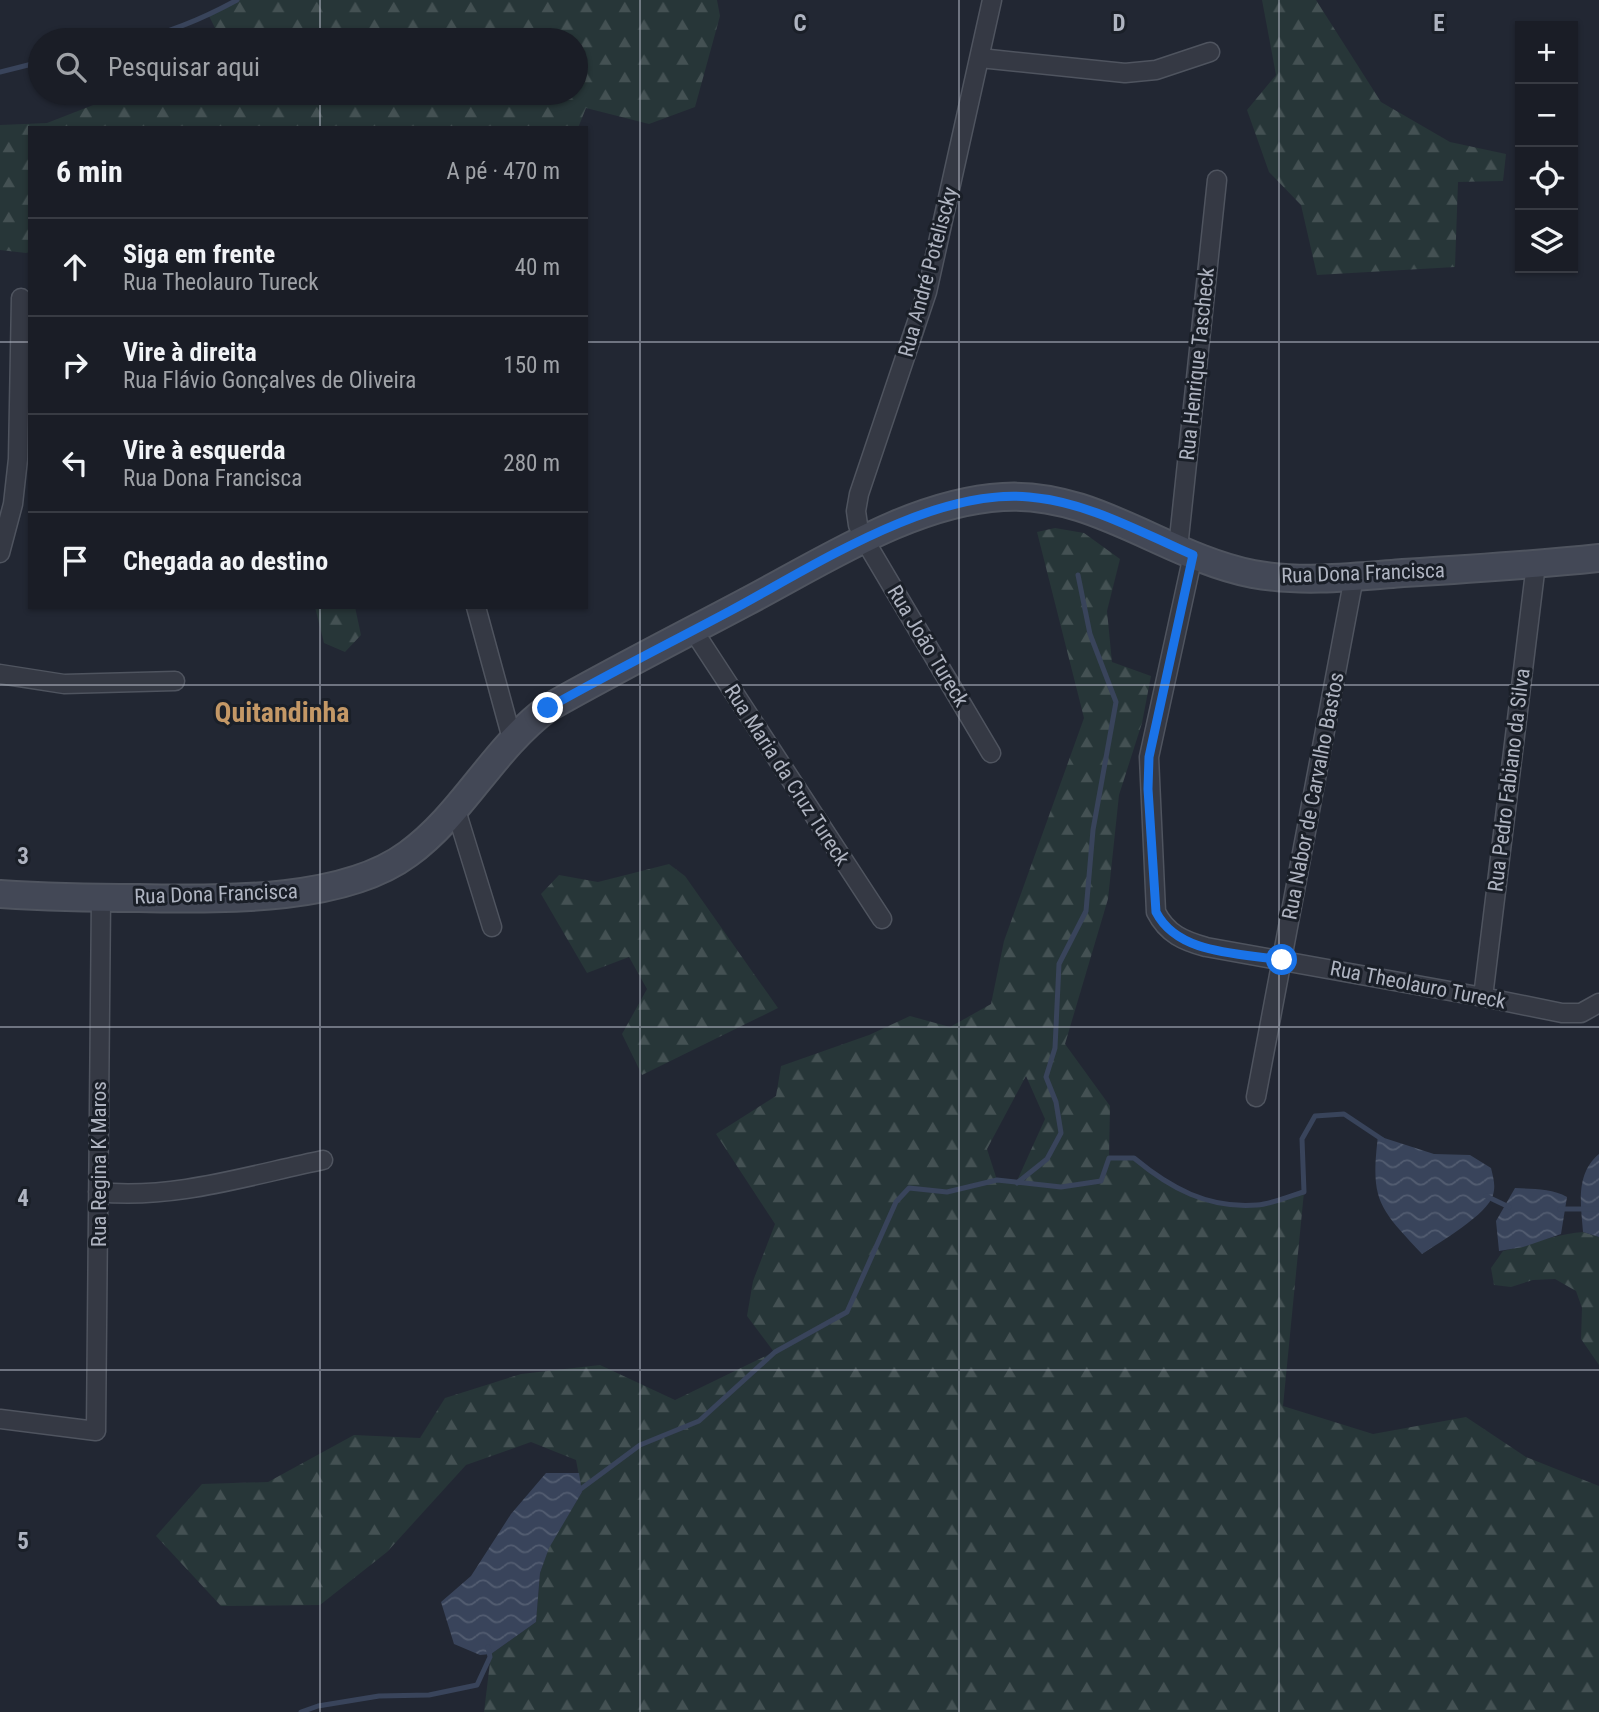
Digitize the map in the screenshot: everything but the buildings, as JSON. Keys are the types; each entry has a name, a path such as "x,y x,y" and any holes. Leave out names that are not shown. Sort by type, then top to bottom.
{"main road":[{"name":"Rua Dona Francisca","path":"0,894 101,898 251,896 305,891 371,874 407,855 439,827 512,738 548,708 864,540 953,505 982,499 1028,496 1054,500 1105,516 1185,552 1225,566 1268,576 1314,579 1354,577 1599,558"}],"street":[{"name":"Rua André Poteliscky","path":"864,540 856,511 859,494 927,292 992,0"},
{"path":"980,58 1125,74 1156,70 1210,52"},
{"name":"Rua Henrique Tascheck","path":"1174,934 1163,925 1156,912 1148,789 1149,757 1185,552 1217,180"},
{"path":"0,553 13,504 18,459 21,298"},
{"name":"Rua João Tureck","path":"864,540 991,753"},
{"name":"Rua Pedro Fabiano da Silva","path":"1483,997 1536,564"},
{"name":"Rua Nabor de Carvalho Bastos","path":"1256,1097 1354,577"},
{"path":"477,609 512,738"},
{"name":"Rua Maria da Cruz Tureck","path":"693,630 881,919"},
{"path":"0,674 64,684 175,681"},
{"path":"455,807 492,927"},
{"name":"Rua Regina K Maros","path":"0,1419 96,1431 101,898"},
{"name":"Rua Theolauro Tureck","path":"1174,934 1206,947 1562,1013 1581,1013 1599,1003"},
{"path":"98,1192 127,1195 169,1192 323,1160"}],"green space":[{"path":"237,0 717,0 720,16 695,107 649,124 586,108 579,126 28,126 28,252 0,250 0,125 47,123 93,105 588,105 588,28 215,28 209,16"},
{"path":"1262,0 1316,0 1381,102 1450,142 1506,154 1503,181 1458,182 1455,267 1317,275 1301,205 1269,172 1247,110 1276,75"},
{"path":"1055,528 1084,533 1120,559 1107,611 1112,662 1151,676 1142,723 1119,795 1108,899 1065,1044 1110,1106 1109,1158 1134,1158 1176,1187 1222,1204 1263,1204 1304,1192 1283,1406 1373,1434 1466,1417 1526,1457 1599,1486 1599,1712 484,1712 491,1654 536,1622 540,1573 549,1547 582,1492 576,1460 531,1442 466,1465 387,1552 320,1605 221,1606 156,1536 202,1484 268,1482 354,1435 420,1438 445,1398 521,1374 600,1365 675,1400 774,1352 747,1316 753,1281 775,1224 716,1134 776,1096 781,1066 869,1035 910,1016 950,1027 991,1004 1004,941 1084,718 1037,532","holes":["1026,1076 1045,1119 1016,1183 997,1180 987,1149"]},
{"path":"316,609 355,609 361,635 345,652 324,643"},
{"path":"669,864 685,876 778,1008 642,1075 622,1034 647,989 629,957 587,973 541,894 559,875 598,882"},
{"path":"1583,1232 1599,1237 1599,1365 1581,1339 1582,1308 1576,1291 1555,1279 1533,1280 1511,1287 1494,1285 1491,1268 1503,1251"}],"water":[{"path":"1378,1136 1434,1154 1470,1155 1491,1168 1494,1188 1489,1203 1462,1228 1422,1254 1387,1214 1381,1202 1375,1175"},
{"path":"1599,1154 1599,1237 1583,1232 1581,1190 1586,1171"},
{"path":"1515,1188 1548,1190 1567,1197 1561,1234 1523,1247 1499,1251 1496,1221"},
{"path":"546,1473 579,1473 582,1492 549,1548 540,1573 536,1622 491,1654 480,1655 454,1644 441,1602 471,1576 511,1514"}],"waterway":[{"path":"176,28 237,0"},
{"path":"0,72 28,65"},
{"path":"1017,1183 1047,1159 1061,1133 1056,1102 1046,1077 1055,1048 1059,964 1086,911 1093,830 1116,702 1090,634 1078,575"},
{"path":"578,1491 640,1445 699,1421 775,1352 847,1312 896,1202 909,1188 947,1192 997,1180 1061,1187 1101,1181 1109,1158 1134,1158 1162,1179 1206,1200 1222,1204 1257,1205 1304,1192 1302,1139 1315,1116 1344,1114 1383,1140"},
{"path":"1486,1196 1509,1207"},
{"path":"1560,1209 1599,1209"},
{"path":"301,1712 318,1706 379,1696 429,1695 477,1685 490,1657 488,1647"}],"district":[{"name":"Quitandinha","path":"282,712"}],"route":[{"path":"548,708 864,540 921,515 953,505 1004,496 1028,496 1079,507 1138,529 1193,555 1149,757 1148,789 1156,912 1163,925 1189,942 1282,960"}]}
